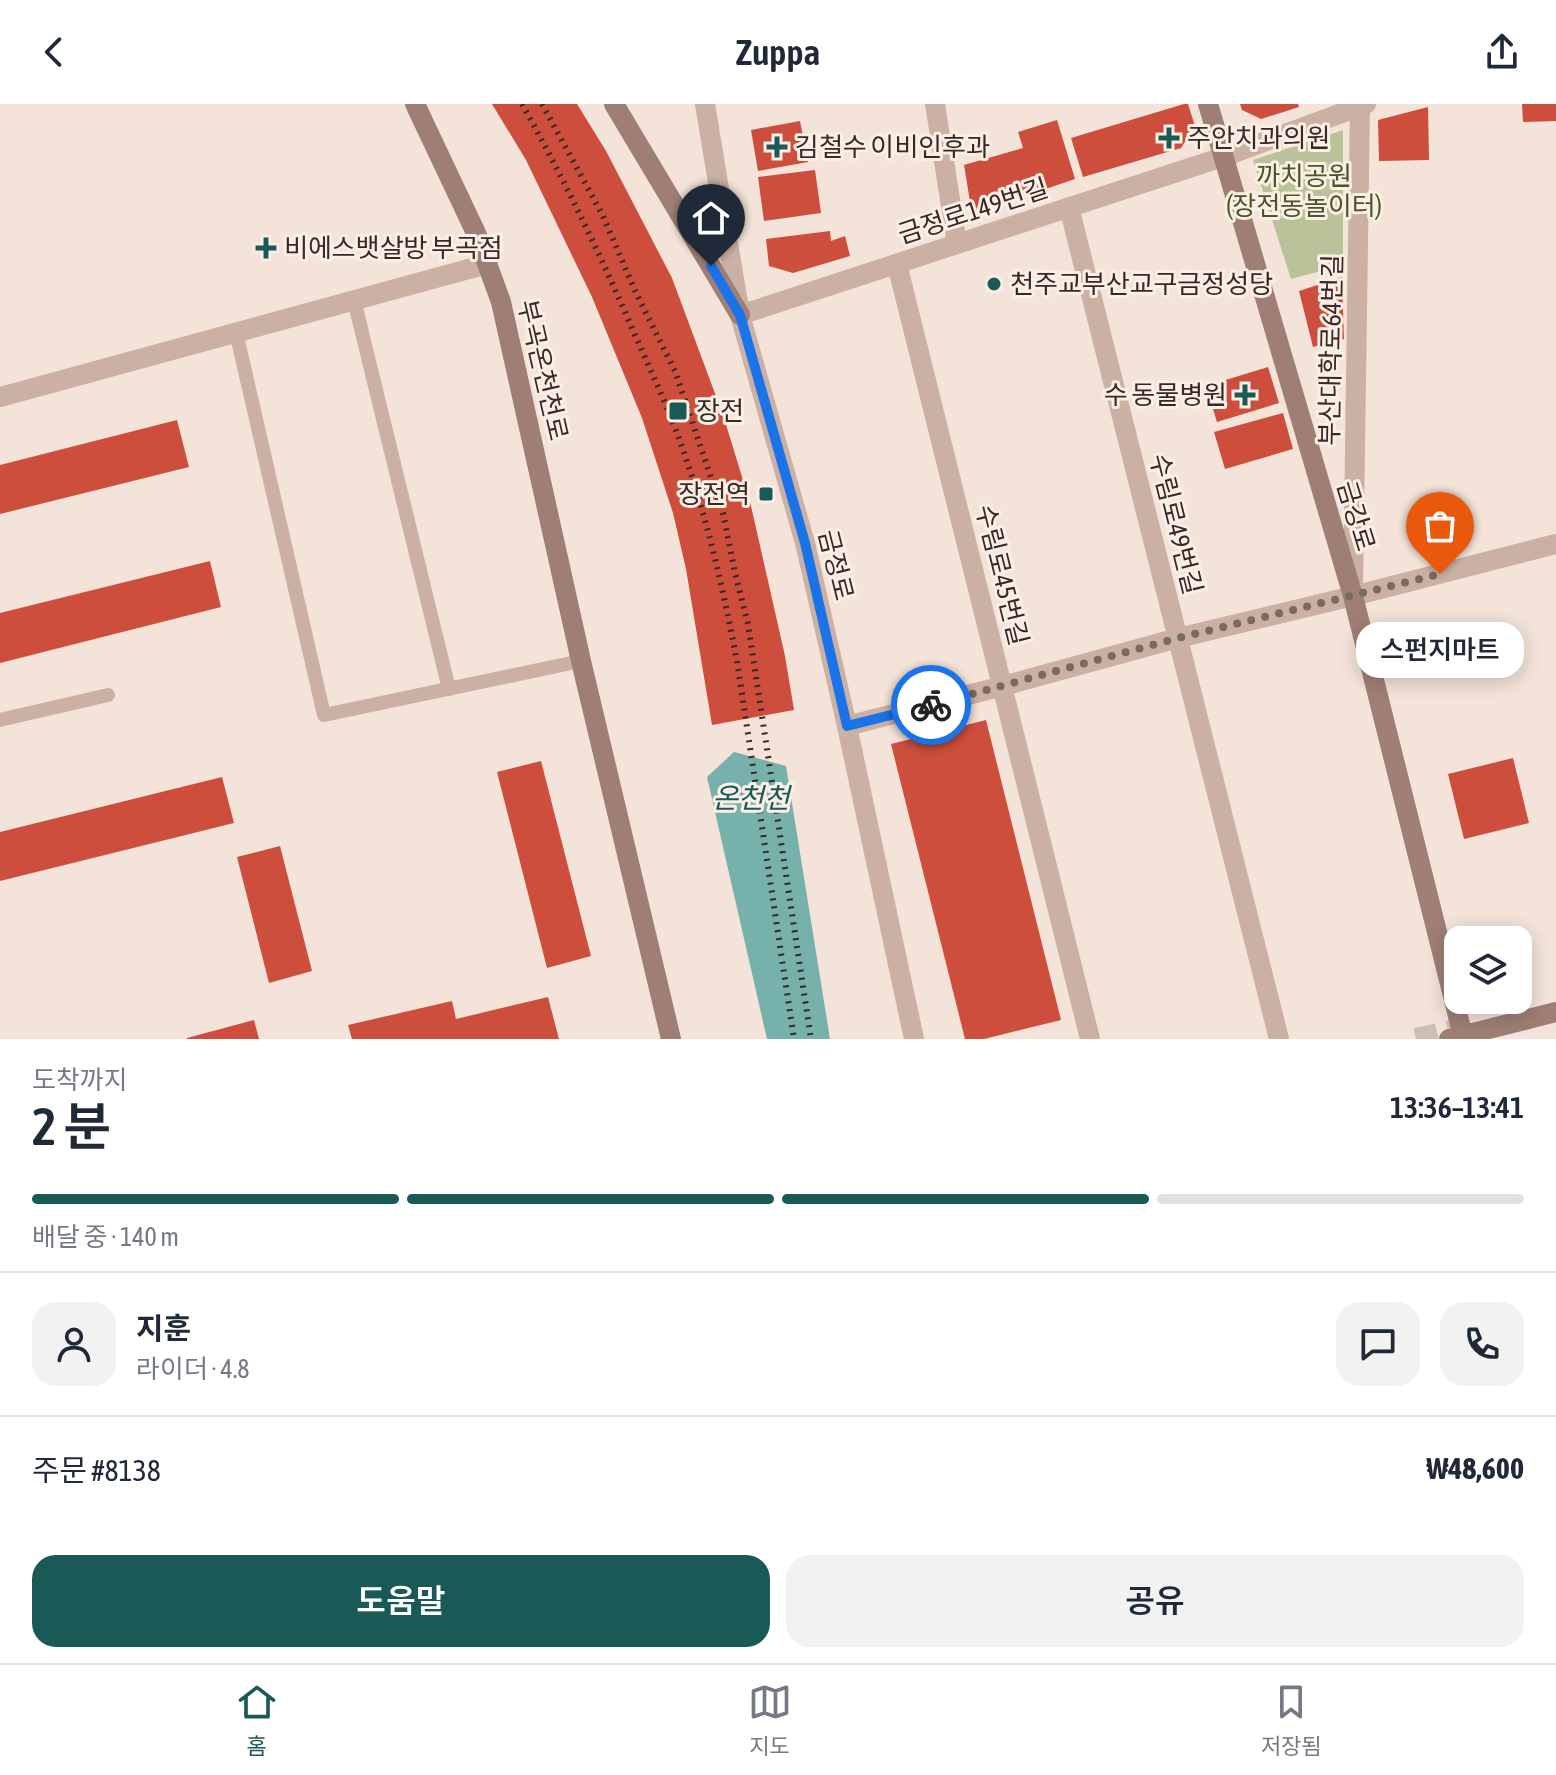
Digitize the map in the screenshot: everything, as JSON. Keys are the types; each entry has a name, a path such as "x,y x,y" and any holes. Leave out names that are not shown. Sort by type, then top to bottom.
{"main road":[{"name":"부곡온천천로","path":"415,104 476,233 501,302 581,661 671,1039"},
{"path":"614,104 740,315"},
{"name":"금강로","path":"1208,104 1353,596 1458,1038"},
{"path":"1458,1038 1556,1012"}],"street":[{"name":"금정로","path":"705,104 740,315 805,543 914,1039"},
{"path":"935,104 957,244"},
{"name":"금정로149번길","path":"740,315 1223,157 1362,105"},
{"name":"부산대학로64번길","path":"1353,596 1362,105"},
{"name":"수림로49번길","path":"1069,207 1279,1039"},
{"path":"0,397 487,264"},
{"name":"수림로45번길","path":"897,264 1090,1039"},
{"path":"847,726 1178,638 1556,544"}],"lane":[{"path":"354,300 449,689"},
{"path":"236,332 324,715 581,661"},
{"path":"0,720 108,695"}],"green space":[{"name":"까치공원 (장전동놀이터)","path":"1343,130 1343,265 1291,279 1253,160"}],"water":[{"name":"온천천","path":"734,752 786,766 830,1039 767,1039 707,777"}],"building":[{"path":"492,104 577,104 606,151 672,278 723,415 751,506 794,710 712,725 686,569 673,513 642,418 592,297 526,160"},
{"path":"1188,104 1195,126 1181,148 1083,177 1071,138"},
{"path":"1240,104 1298,104 1299,107 1261,119 1242,110"},
{"path":"1522,104 1556,104 1556,121 1523,122"},
{"path":"1428,107 1429,160 1379,161 1378,120"},
{"path":"1057,120 1075,179 972,214 964,165 1023,148 1018,132"},
{"path":"800,121 808,162 758,171 751,130"},
{"path":"815,170 821,213 764,221 758,177"},
{"path":"830,231 831,241 845,236 850,256 793,273 769,266 766,239"},
{"path":"1342,277 1344,339 1313,347 1299,291"},
{"path":"1268,367 1279,403 1217,422 1206,386"},
{"path":"1283,413 1293,449 1225,469 1214,432"},
{"path":"177,420 189,467 0,514 0,465"},
{"path":"210,561 221,607 0,663 0,613"},
{"path":"986,720 1061,1020 984,1039 965,1039 891,744"},
{"path":"1513,758 1529,823 1464,839 1448,774"},
{"path":"541,761 591,956 547,968 497,772"},
{"path":"222,777 234,823 0,881 0,832"},
{"path":"280,846 312,971 269,983 237,857"},
{"path":"548,997 559,1039 352,1039 348,1025 452,1001 456,1019"},
{"path":"254,1020 259,1039 187,1039 187,1038"}],"tunnel":[{"path":"1416,1039 1469,1027"}],"railway":[{"path":"522,104 567,189 622,305 676,432 703,513 737,661 794,1039"},
{"path":"542,104 603,216 636,293 675,371 723,513 748,624 811,1039"}],"way so far":[{"path":"931,705 1178,638 1440,574"}],"place":[{"name":"주안치과의원","path":"1169,138"},
{"name":"김철수 이비인후과","path":"777,147"},
{"name":"비에스뱃살방 부곡점","path":"266,248"},
{"name":"천주교부산교구금정성당","path":"994,284"},
{"name":"수 동물병원","path":"1245,395"},
{"name":"장전","path":"678,411"},
{"name":"장전역","path":"766,494"},
{"name":"스펀지마트","path":"1440,574"}],"route":[{"path":"711,266 740,315 805,543 847,726 931,705"}]}
